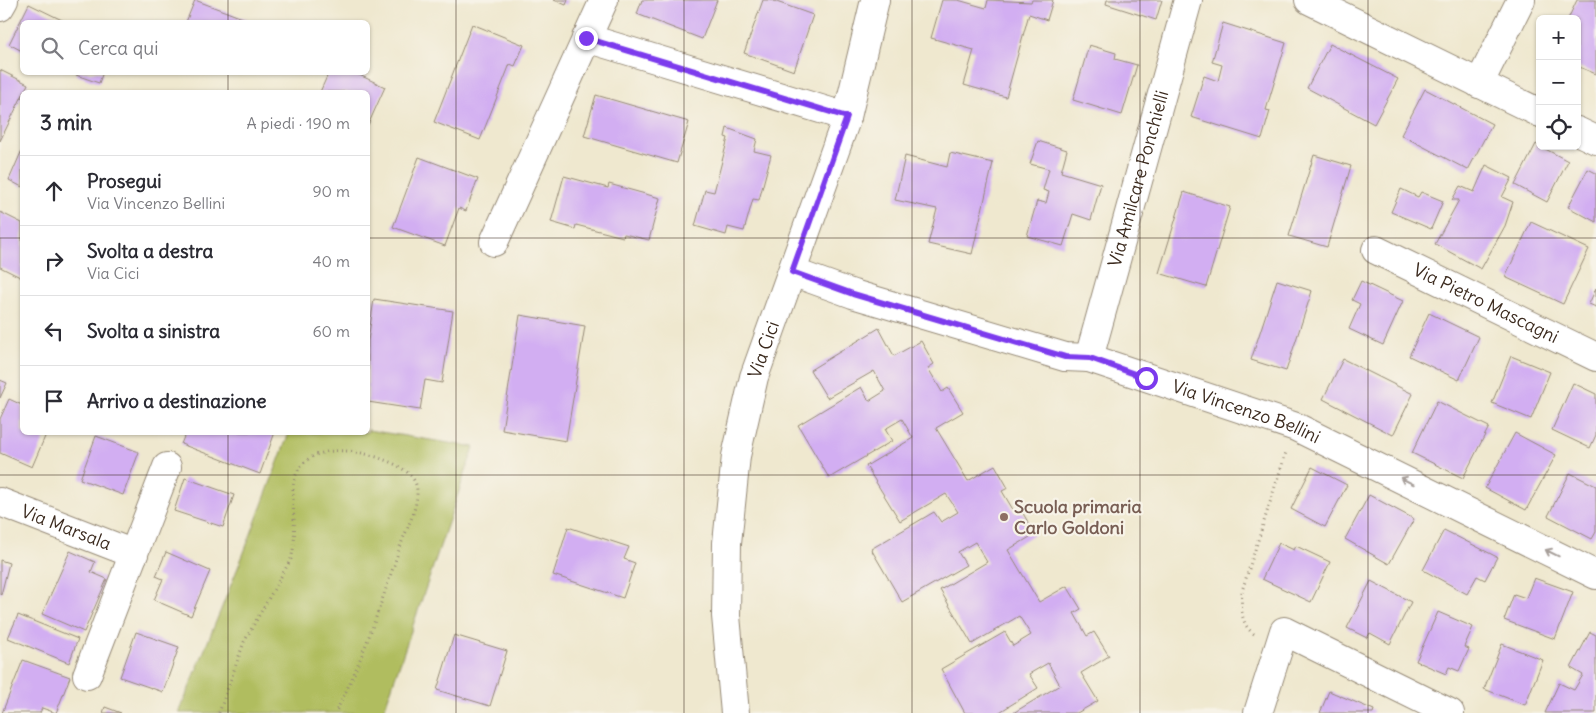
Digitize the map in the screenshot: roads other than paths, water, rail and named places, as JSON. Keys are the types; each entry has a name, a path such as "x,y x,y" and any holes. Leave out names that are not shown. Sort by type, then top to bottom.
{"street":[{"path":"0,7 4,0"},
{"path":"494,242 604,0"},
{"name":"Via Cici","path":"735,713 726,616 727,543 736,456 754,377 847,117 875,0"},
{"name":"Via Amilcare Ponchielli","path":"1090,358 1188,0"},
{"path":"1309,0 1536,111"},
{"path":"1479,84 1521,0"},
{"path":"586,38 847,117"},
{"path":"1581,133 1596,140"},
{"name":"Via Pietro Mascagni","path":"1376,250 1596,357"},
{"name":"Via Vincenzo Bellini","path":"792,272 853,294 1056,354 1090,358 1296,427 1596,575"},
{"name":"Via Marsala","path":"87,675 168,468"},
{"name":"Via Marsala","path":"0,502 134,554"},
{"path":"1258,713 1284,630 1450,713"}],"place":[{"name":"Scuola primaria Carlo Goldoni","path":"1004,517"}]}
